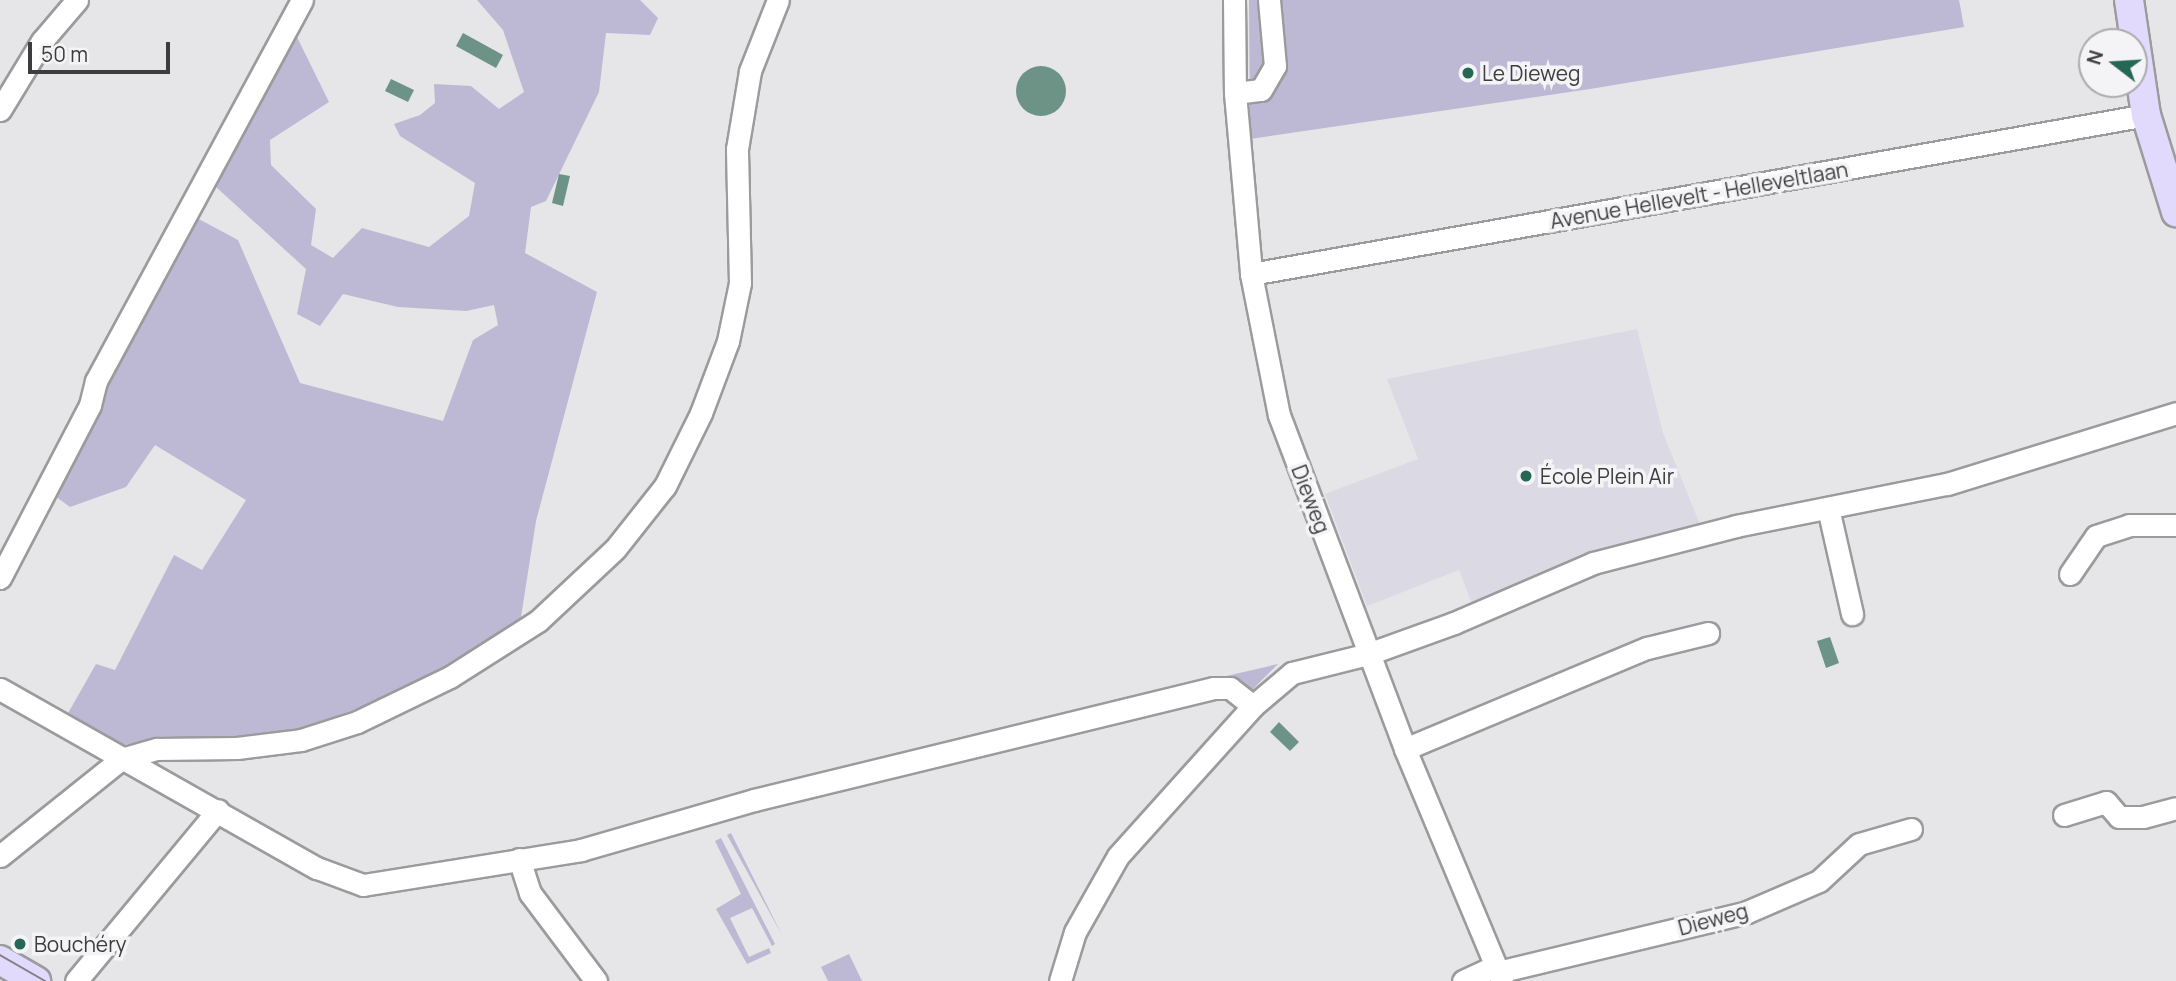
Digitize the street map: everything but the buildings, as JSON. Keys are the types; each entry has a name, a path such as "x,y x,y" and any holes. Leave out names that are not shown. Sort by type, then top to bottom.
{"main road":[{"path":"2129,0 2146,115 2176,212"},
{"path":"0,960 36,981"}],"street":[{"path":"0,110 43,41 76,0"},
{"path":"0,578 90,405 96,381 302,0"},
{"path":"0,856 121,759 157,749 237,748 301,740 357,722 450,677 538,621 615,549 664,486 701,413 728,341 740,283 737,149 750,71 778,0"},
{"name":"Dieweg","path":"1234,0 1236,93 1251,274 1279,415 1405,749 1498,973 1747,912 1819,881 1859,844 1911,829"},
{"path":"1236,93 1261,90 1275,66 1269,0"},
{"name":"Avenue Hellevelt - Helleveltlaan","path":"1251,274 2146,115"},
{"path":"1060,981 1075,932 1118,856 1252,706 1292,673 1368,654 1454,624 1593,563 1828,508 1947,484 2176,413"},
{"path":"1828,508 1852,614"},
{"path":"2070,574 2096,536 2129,525 2176,525"},
{"path":"1405,749 1647,648 1708,633"},
{"path":"0,689 339,880 363,885 581,850 754,800 1214,688 1230,688 1252,706"},
{"path":"2064,815 2106,802 2119,817 2143,817 2176,808"},
{"path":"76,981 218,810"},
{"path":"519,859 530,893 596,981"},
{"path":"1463,981 1498,973"}],"shaded area":[{"path":"477,0 640,0 658,18 650,35 606,33 599,92 546,201 531,207 525,253 597,292 536,521 521,617 501,638 418,685 293,733 232,740 156,739 118,746 67,715 96,664 115,670 174,555 202,570 246,500 155,445 126,487 70,507 52,494 103,398 107,376 195,217 238,240 300,383 443,421 473,340 498,325 494,305 466,311 398,307 343,294 320,326 297,314 306,269 215,186 294,31 329,102 270,140 271,165 316,209 311,245 333,258 362,228 429,247 469,216 475,183 400,136 394,124 420,115 435,103 434,84 471,86 499,109 524,92 503,30"},
{"name":"Le Dieweg","path":"1249,0 1959,0 1964,27 1590,89 1250,139"},
{"path":"463,33 503,55 496,68 456,46"},
{"path":"1041,66 1059,73 1066,91 1059,109 1041,116 1023,109 1016,91 1023,73"},
{"path":"391,79 414,90 408,102 385,91"},
{"path":"559,174 570,176 563,206 552,203"},
{"name":"École Plein Air","path":"1637,329 1663,433 1701,527 1473,607 1459,570 1367,606 1325,494 1418,459 1387,379"},
{"path":"1830,637 1839,663 1826,668 1817,641"},
{"path":"1278,664 1252,690 1222,677"},
{"path":"1279,722 1299,742 1290,751 1270,732"},
{"path":"731,833 782,935 727,835"},
{"path":"721,838 775,944 772,946 752,908 730,918 749,957 769,948 771,953 747,964 716,909 741,894 715,841"},
{"path":"849,954 862,981 828,981 821,967"}],"tram line":[{"path":"0,955 45,981"}],"place":[{"name":"Le Dieweg","path":"1468,73"},
{"name":"École Plein Air","path":"1526,476"},
{"name":"Bouchéry","path":"20,944"}]}
